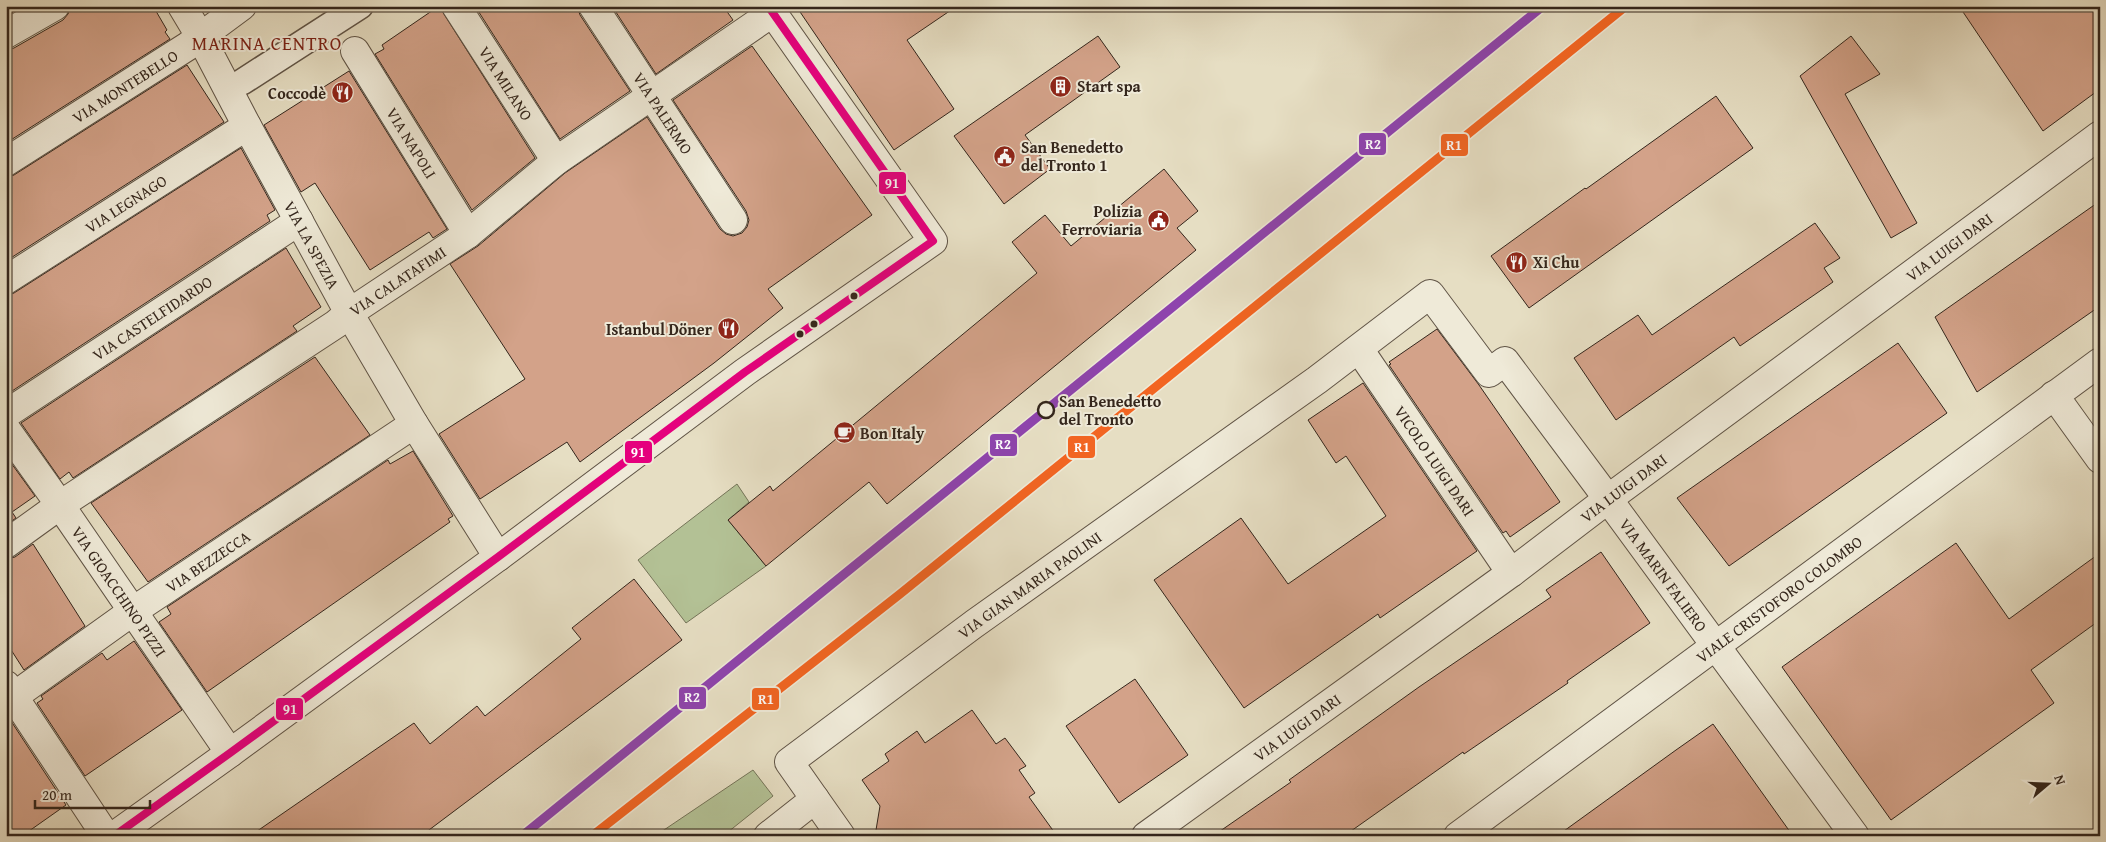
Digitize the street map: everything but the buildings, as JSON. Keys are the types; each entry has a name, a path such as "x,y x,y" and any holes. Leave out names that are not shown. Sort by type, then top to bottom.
{"street":[{"path":"6,34 55,6"},
{"name":"VIA LA SPEZIA","path":"182,6 200,36 348,313 414,424 498,557"},
{"name":"VIA MONTEBELLO","path":"6,162 188,46 242,6"},
{"path":"242,82 360,6"},
{"name":"VIA MILANO","path":"456,6 556,162"},
{"name":"VIA PALERMO","path":"593,6 733,220"},
{"path":"114,836 498,557 745,372 933,241 774,9"},
{"name":"VIA CALATAFIMI","path":"6,544 60,505 336,324 348,313 468,234 556,162 774,9"},
{"name":"VIA NAPOLI","path":"355,51 468,234"},
{"name":"VIA LEGNAGO","path":"6,280 247,126"},
{"name":"VIA LUIGI DARI","path":"1146,836 1511,574 1608,499 2100,135"},
{"name":"VIA CASTELFIDARDO","path":"6,414 299,221"},
{"name":"VIA MARIN FALIERO","path":"1359,349 1430,294 1489,373 1505,361 1716,644 1855,836"},
{"name":"VICOLO LUIGI DARI","path":"1359,349 1511,574"},
{"name":"VIA GIAN MARIA PAOLINI","path":"815,799 789,762 974,624 1359,349"},
{"name":"VIALE CRISTOFORO COLOMBO","path":"1458,836 2100,362"},
{"path":"2054,395 2100,459"},
{"name":"VIA BEZZECCA","path":"9,695 414,424"},
{"name":"VIA GIOACCHINO PIZZI","path":"6,429 230,753"},
{"path":"9,695 106,836"},
{"path":"768,836 815,799 842,836"}],"green space":[{"path":"737,484 749,502 728,520 766,566 686,623 638,560"},
{"path":"753,770 773,796 723,836 655,836"}],"transit line":[{"name":"91","path":"114,836 498,557 745,372 933,241 768,6"},
{"name":"R2","path":"522,836 1543,6"},
{"name":"R1","path":"592,836 900,594 1626,6"}],"place":[{"name":"Start spa","path":"1061,86"},
{"name":"Coccodè","path":"342,93"},
{"name":"San Benedetto del Tronto 1","path":"1005,156"},
{"name":"Polizia Ferroviaria","path":"1158,220"},
{"name":"Xi Chu","path":"1517,262"},
{"name":"Istanbul Döner","path":"728,329"},
{"name":"San Benedetto del Tronto","path":"1046,410"},
{"name":"Bon Italy","path":"844,433"}],"district":[{"name":"MARINA CENTRO","path":"267,43"}]}
